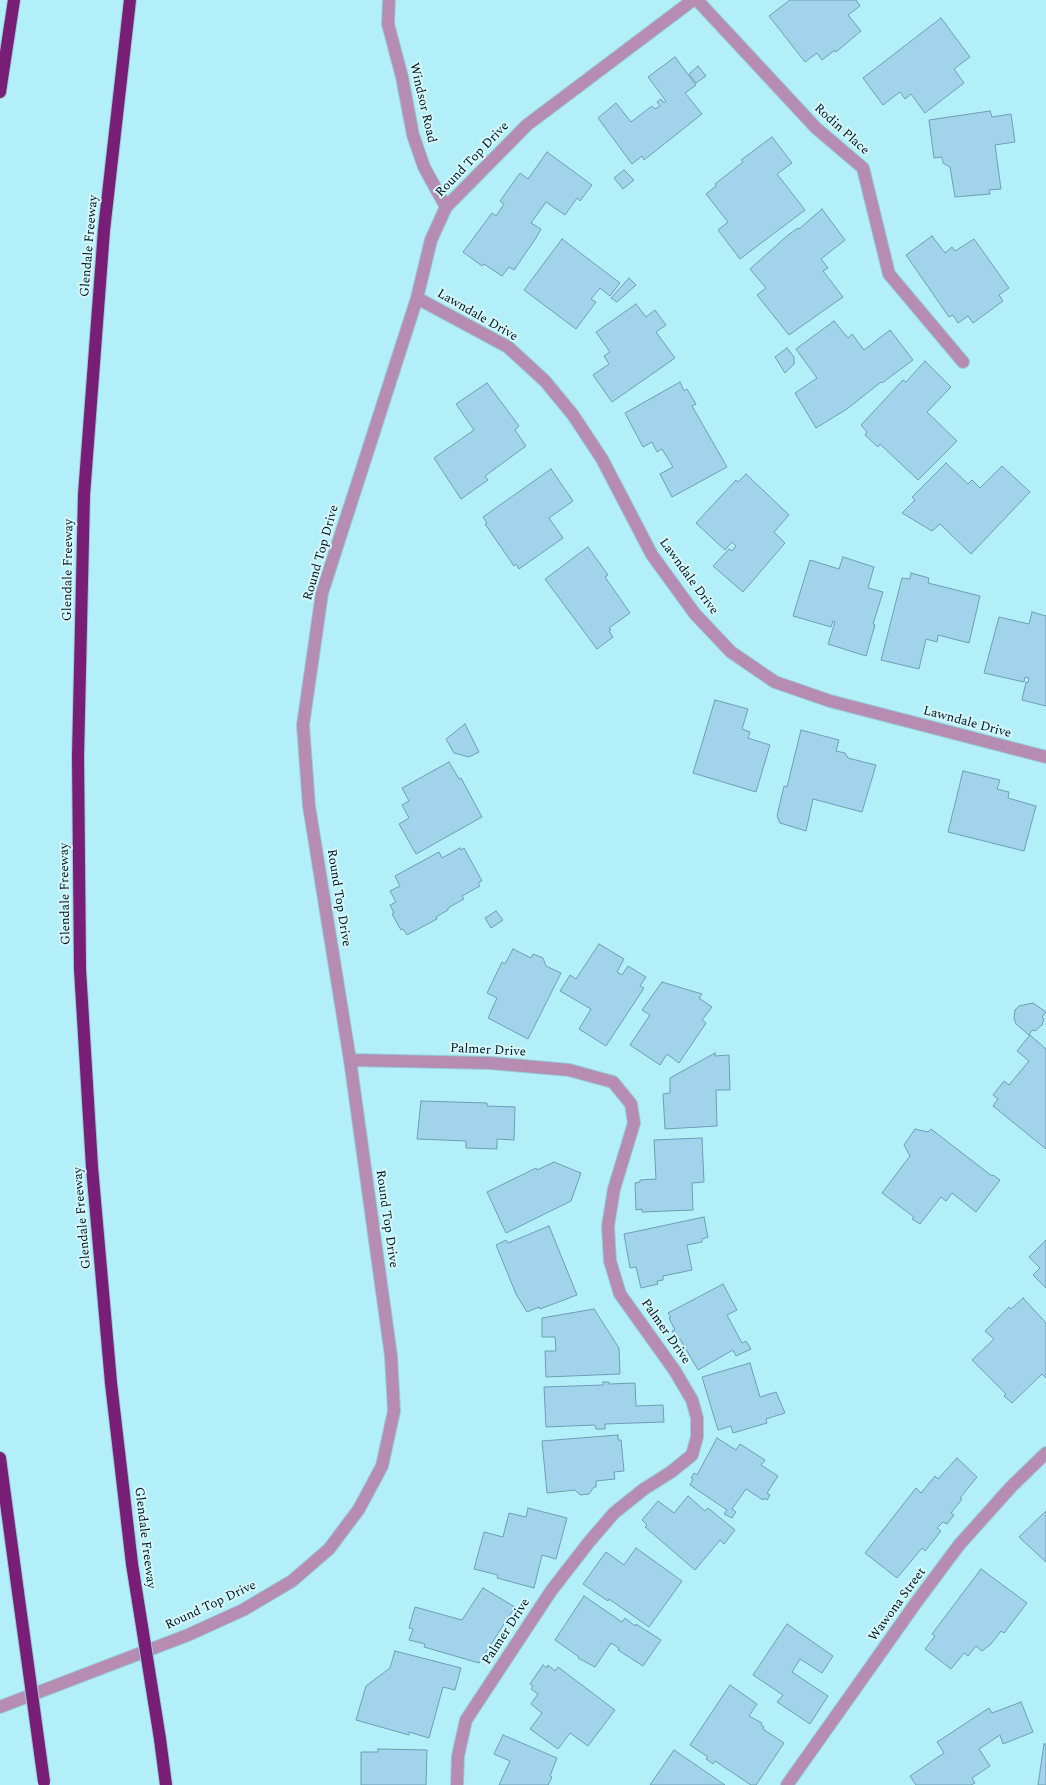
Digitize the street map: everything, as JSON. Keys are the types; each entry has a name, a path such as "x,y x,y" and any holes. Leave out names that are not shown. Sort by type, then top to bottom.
{"highway":[{"path":"0,92 14,0"},
{"name":"Glendale Freeway","path":"130,0 104,230 85,488 78,756 80,969 92,1167 111,1383 132,1564 166,1785"},
{"path":"0,1458 44,1784"}],"street":[{"name":"Windsor Road","path":"390,0 388,24 402,77 413,135 424,167 446,207"},
{"name":"Round Top Drive","path":"0,1707 188,1635 243,1610 292,1581 329,1549 359,1509 382,1466 394,1411 391,1356 350,1060 309,806 303,725 322,593 417,298 431,240 446,207 527,125 693,0"},
{"name":"Rodin Place","path":"697,0 816,128 862,168 888,274 963,362"},
{"name":"Lawndale Drive","path":"417,298 508,348 545,381 573,415 602,459 652,555 695,614 731,652 775,682 830,701 1046,757"},
{"name":"Palmer Drive","path":"350,1060 490,1063 569,1070 613,1082 631,1104 634,1123 614,1189 610,1211 608,1226 610,1261 620,1294 675,1371 692,1400 697,1418 697,1437 692,1455 671,1472 644,1489 614,1513 589,1542 551,1591 466,1720 458,1756 457,1785"},
{"name":"Wawona Street","path":"787,1785 918,1600 959,1545 1011,1487 1046,1453"}],"building":[{"path":"790,0 856,0 860,6 848,15 861,31 836,52 835,50 822,60 817,53 805,62 769,16"},
{"path":"941,18 970,57 954,69 964,83 925,113 911,94 905,99 900,92 883,105 863,78"},
{"path":"675,57 696,85 685,93 702,114 644,160 642,156 632,164 598,118 616,103 631,122 652,106 655,109 660,106 657,102 661,99 664,103 666,101 648,77"},
{"path":"698,66 706,76 696,83 689,74"},
{"path":"990,111 992,117 1011,114 1015,142 995,145 1001,189 989,190 990,194 955,197 950,167 943,163 942,157 934,158 929,120"},
{"path":"772,137 792,163 777,174 805,210 740,259 718,230 728,222 706,194 716,186 715,184 743,162 741,160"},
{"path":"547,152 592,185 580,201 577,198 565,215 546,202 531,223 541,229 536,238 514,270 509,267 502,276 484,264 482,266 463,252 492,213 496,216 504,204 500,201 520,173 528,179"},
{"path":"624,170 634,180 623,189 614,178"},
{"path":"822,209 845,240 821,259 828,268 823,271 843,297 789,335 757,295 766,288 750,269 788,235 798,228 799,229"},
{"path":"932,236 945,253 952,247 955,251 974,239 1009,288 999,295 1003,301 973,323 968,316 958,323 953,315 949,317 906,255"},
{"path":"562,239 620,283 610,296 600,288 591,299 596,302 576,329 524,290"},
{"path":"629,278 636,285 617,302 611,298"},
{"path":"636,304 646,317 655,310 666,325 656,332 675,358 612,402 593,375 609,364 604,356 610,352 596,332"},
{"path":"834,321 848,338 852,334 864,350 890,330 913,360 882,383 881,382 847,409 816,428 795,393 817,378 796,349"},
{"path":"787,348 794,357 794,364 785,373 775,357"},
{"path":"925,361 951,387 927,412 957,441 918,480 880,444 878,447 865,435 867,432 861,425 903,380 906,382"},
{"path":"680,382 684,391 687,389 696,404 692,406 727,467 672,497 660,474 673,467 662,449 657,452 652,442 643,447 625,413"},
{"path":"487,383 519,426 515,430 526,446 485,476 488,480 461,499 434,458 474,430 456,404"},
{"path":"946,463 968,484 972,480 980,488 1002,466 1030,492 971,554 940,524 932,531 902,513 915,500 912,497"},
{"path":"551,469 573,501 549,518 563,538 519,569 516,564 514,566 485,524 487,523 483,517"},
{"path":"746,474 789,515 774,532 785,543 743,592 713,566 729,549 732,551 736,546 732,542 725,550 696,523 736,480 738,482"},
{"path":"588,547 608,575 605,577 630,613 609,628 611,630 609,631 613,637 597,649 545,579"},
{"path":"843,557 874,567 868,588 883,592 873,624 875,625 866,656 828,644 835,622 833,621 831,627 793,616 810,560 839,569"},
{"path":"911,573 929,578 928,583 980,596 969,643 938,635 937,642 926,639 919,669 881,660 902,578 910,579"},
{"path":"1032,612 1046,616 1046,706 1022,700 1026,682 1028,683 1029,678 1025,677 1024,682 984,673 999,617 1029,624"},
{"path":"715,700 748,709 742,729 750,732 748,738 770,745 756,792 693,773"},
{"path":"465,724 479,752 469,757 454,753 446,739"},
{"path":"801,730 839,740 836,751 845,753 848,758 876,765 862,812 813,799 806,831 780,823 777,816 784,786 787,787"},
{"path":"449,762 459,779 461,778 482,817 416,854 399,824 409,818 402,805 409,801 402,788"},
{"path":"963,771 1000,780 997,789 1009,792 1008,798 1036,806 1024,851 948,832"},
{"path":"460,848 461,850 464,848 482,881 478,883 480,886 462,896 464,899 448,908 448,910 436,917 437,919 407,935 403,929 401,930 392,914 394,913 390,905 396,902 390,891 400,886 395,876 439,852 442,858"},
{"path":"496,911 503,920 491,928 485,918"},
{"path":"599,944 624,959 617,972 622,975 628,966 646,977 640,986 644,988 606,1046 579,1029 591,1009 560,991 570,975 576,979"},
{"path":"513,949 531,958 533,954 543,958 546,966 561,973 528,1039 488,1018 497,998 487,993 502,962 505,964"},
{"path":"662,982 702,994 699,998 712,1007 702,1020 706,1023 679,1063 667,1054 660,1065 630,1045 650,1015 642,1010"},
{"path":"1033,1003 1046,1012 1042,1017 1044,1019 1042,1025 1035,1031 1032,1030 1029,1035 1016,1024 1014,1018 1015,1010 1019,1006"},
{"path":"1030,1035 1046,1049 1046,1149 993,1106 998,1099 993,1095 1004,1081 1009,1085 1029,1061 1017,1051"},
{"path":"715,1053 715,1056 729,1055 730,1090 716,1090 717,1126 665,1129 663,1094 670,1093 670,1078"},
{"path":"421,1101 487,1103 487,1106 515,1107 514,1140 497,1139 497,1149 466,1148 466,1141 417,1139"},
{"path":"915,1129 928,1132 931,1129 992,1176 993,1175 1000,1180 976,1212 952,1193 946,1201 941,1197 920,1224 912,1219 914,1217 882,1193 910,1156 904,1145"},
{"path":"702,1138 704,1182 692,1183 693,1210 642,1212 642,1209 636,1210 635,1183 640,1182 640,1180 656,1179 654,1140"},
{"path":"554,1162 581,1173 571,1201 506,1233 487,1192 536,1168 537,1170"},
{"path":"704,1217 708,1237 702,1239 702,1242 687,1245 692,1270 663,1276 663,1280 657,1281 658,1284 641,1288 636,1267 630,1268 624,1234"},
{"path":"549,1226 577,1295 540,1309 539,1307 527,1312 516,1294 496,1245 506,1240 508,1243"},
{"path":"1046,1240 1046,1288 1033,1275 1040,1268 1029,1257"},
{"path":"723,1284 737,1310 727,1315 742,1343 746,1341 751,1349 736,1356 733,1350 698,1370 680,1339 677,1341 672,1331 675,1330 669,1318 671,1317 668,1313"},
{"path":"1023,1298 1046,1323 1046,1378 1042,1374 1012,1403 1004,1396 1006,1394 972,1360 994,1339 985,1331 1009,1307 1011,1309"},
{"path":"594,1309 619,1348 620,1374 546,1377 545,1351 556,1351 555,1337 542,1337 542,1318"},
{"path":"750,1363 760,1397 776,1392 785,1413 766,1419 767,1423 733,1433 731,1426 718,1430 702,1377"},
{"path":"603,1382 609,1382 609,1384 635,1383 636,1406 663,1405 664,1422 605,1424 605,1429 596,1429 595,1425 546,1427 544,1387 603,1385"},
{"path":"618,1435 618,1440 621,1440 624,1471 614,1472 615,1479 596,1481 596,1487 594,1487 589,1494 580,1495 575,1490 547,1493 542,1441"},
{"path":"717,1438 736,1450 740,1444 765,1460 761,1465 778,1476 767,1493 770,1495 767,1500 764,1498 763,1500 746,1489 732,1509 736,1512 732,1518 724,1514 727,1510 690,1485 693,1479 691,1478 694,1473 697,1475"},
{"path":"957,1458 977,1477 960,1498 962,1499 951,1513 954,1515 947,1524 943,1522 937,1528 941,1531 925,1551 922,1548 897,1578 865,1553 916,1488 921,1493 935,1476 938,1479"},
{"path":"688,1496 705,1511 708,1508 735,1530 724,1544 720,1540 695,1570 645,1527 647,1525 642,1520 658,1501 674,1513"},
{"path":"528,1508 567,1518 556,1559 542,1555 534,1588 497,1578 498,1575 474,1569 484,1532 503,1537 509,1513 526,1517"},
{"path":"1046,1511 1046,1562 1019,1537"},
{"path":"636,1548 682,1581 649,1627 609,1599 608,1601 583,1584 606,1552 624,1565"},
{"path":"981,1569 1027,1603 1004,1633 1001,1631 991,1644 982,1651 976,1646 968,1656 964,1653 951,1669 925,1649 935,1636 932,1634"},
{"path":"483,1588 515,1607 479,1663 424,1647 425,1644 409,1640 413,1629 409,1628 415,1607 462,1620"},
{"path":"584,1596 622,1622 625,1618 635,1626 636,1624 661,1640 643,1666 618,1650 619,1648 611,1643 595,1667 578,1658 579,1657 555,1640"},
{"path":"787,1624 833,1656 822,1673 800,1659 792,1672 828,1696 810,1724 777,1702 783,1695 753,1675"},
{"path":"395,1651 461,1668 455,1690 443,1687 429,1738 409,1732 409,1735 356,1720 366,1686 390,1668"},
{"path":"543,1665 547,1668 548,1665 555,1671 558,1667 615,1710 588,1746 570,1733 558,1749 530,1729 542,1713 531,1704 538,1694 531,1689 533,1686 530,1684"},
{"path":"730,1685 757,1704 749,1716 762,1723 761,1725 764,1727 763,1729 784,1743 756,1785 751,1785 715,1761 713,1764 706,1759 708,1757 690,1745"},
{"path":"1021,1702 1033,1732 1003,1744 1000,1735 979,1749 990,1766 972,1778 975,1783 971,1785 916,1785 910,1776 944,1753 937,1742 989,1708 992,1713"},
{"path":"503,1735 557,1758 550,1776 552,1777 548,1785 499,1785 510,1761 494,1754"},
{"path":"1044,1744 1046,1744 1046,1785 1038,1785"},
{"path":"378,1749 427,1750 426,1785 361,1785 361,1752 378,1752"},
{"path":"674,1750 725,1785 650,1785"}]}
